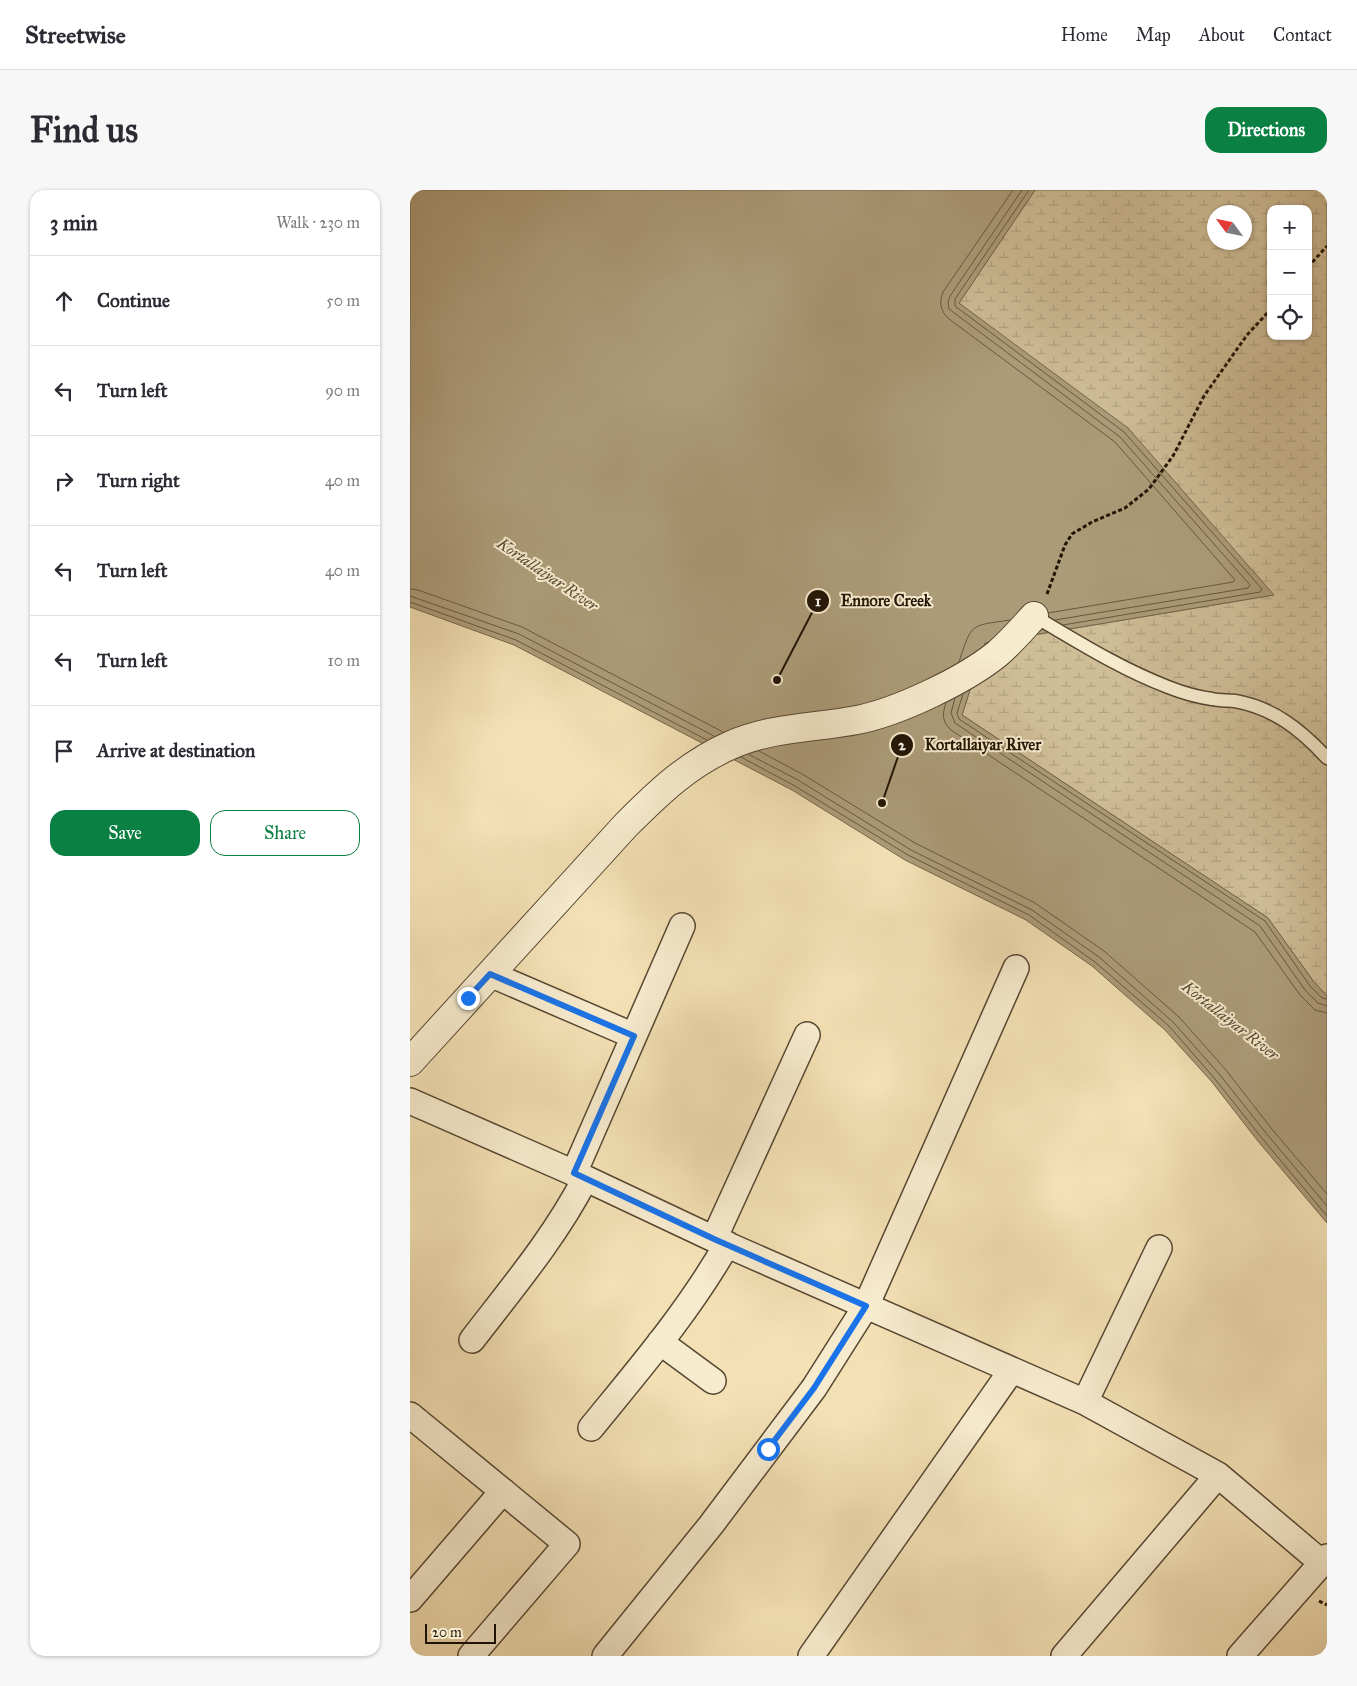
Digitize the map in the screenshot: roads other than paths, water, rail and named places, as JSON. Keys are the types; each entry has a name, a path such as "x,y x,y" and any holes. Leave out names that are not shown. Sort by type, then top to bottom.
{"street":[{"path":"410,1062 654,796 682,772 732,745 766,734 858,720 891,710 930,694 968,674 998,654 1034,616"},
{"path":"472,1340 536,1258 570,1208 580,1176 634,1036 682,926"},
{"path":"605,1656 711,1525 814,1388 866,1306 1016,968"},
{"path":"490,974 634,1036"},
{"path":"591,1428 660,1342 707,1279 720,1242 807,1035"},
{"path":"410,1100 580,1176 720,1242 1086,1402 1218,1475 1324,1560 1240,1656"},
{"path":"1086,1402 1159,1248"},
{"path":"660,1342 713,1381"},
{"path":"811,1656 1011,1370"},
{"path":"410,1415 568,1544 472,1656"},
{"path":"1064,1656 1218,1475"},
{"path":"410,1599 503,1490"}],"lane":[{"path":"1034,616 1116,664 1166,686 1195,696 1235,701 1286,720 1312,742 1327,758"}],"water":[{"path":"410,190 1035,190 959,303 1128,428 1274,595 985,643 962,715 1268,918 1314,982 1327,996 1327,1223 1257,1140 1212,1082 1165,1030 1092,966 1026,920 905,860 792,790 514,645 410,607"}],"place":[{"name":"Ennore Creek","path":"777,680"},
{"name":"Kortallaiyar River","path":"882,803"}]}
